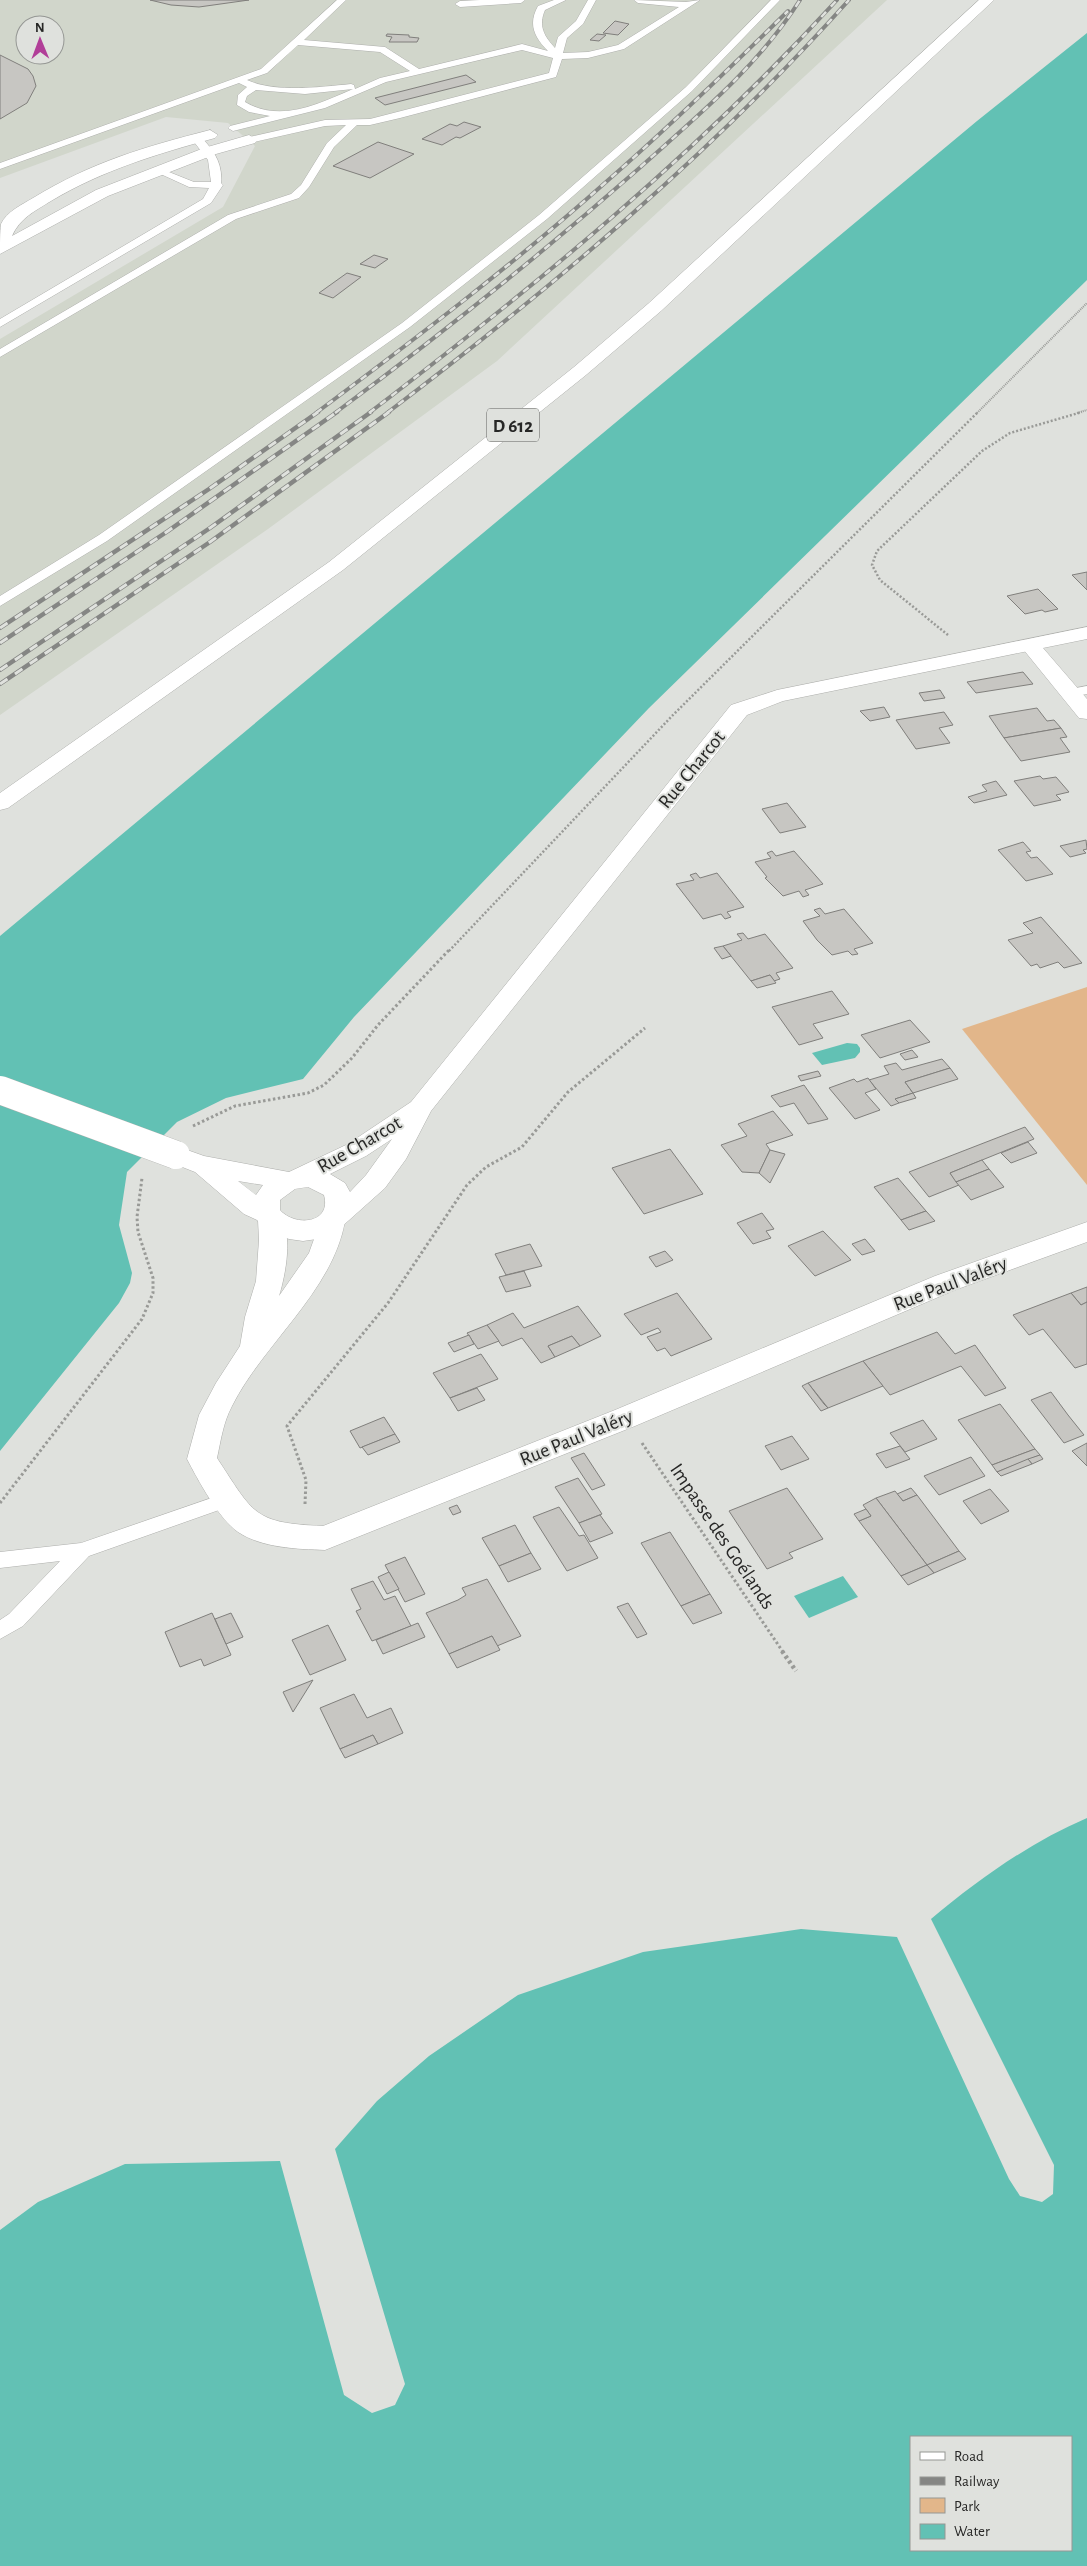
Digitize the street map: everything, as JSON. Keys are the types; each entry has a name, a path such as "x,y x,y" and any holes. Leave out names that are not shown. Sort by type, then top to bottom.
{"street":[{"name":"D 612","path":"0,803 336,566 580,371 655,307 987,0"},
{"path":"0,249 102,193 166,151 196,138 233,128"},
{"path":"102,193 210,150 249,140"},
{"path":"0,243 10,222 23,211 76,180 138,154 210,150"},
{"name":"Rue Charcot","path":"335,1217 360,1200 408,1136 420,1108 739,710 777,696 1087,633"},
{"path":"1030,645 1079,692 1087,713"},
{"path":"0,1090 188,1160 293,1180 319,1180 336,1190 341,1206 335,1217 312,1230 300,1231 278,1226 269,1216 253,1207 188,1160"},
{"name":"Rue Charcot","path":"293,1180 357,1150 420,1108"},
{"path":"269,1216 267,1198 280,1185 293,1180"},
{"name":"Rue Paul Valéry","path":"253,1349 259,1318 270,1282 273,1240 269,1216"},
{"name":"Rue Paul Valéry","path":"335,1217 331,1232 311,1272 279,1319 253,1349 213,1415 202,1459 229,1499 249,1523 285,1536 324,1538 625,1418 944,1283 1087,1232"}],"lane":[{"path":"0,166 264,71 342,0"},
{"path":"460,4 521,0"},
{"path":"558,56 538,36 536,18 541,8 562,0"},
{"path":"249,140 325,123 354,122 400,115 553,75 563,37 580,22 592,0"},
{"path":"638,0 692,2"},
{"path":"0,602 102,538 406,325 543,217 688,89 776,0"},
{"path":"238,80 254,87 305,91 340,89 522,47 558,56 588,55 621,47 692,2"},
{"path":"298,42 382,50 418,72"},
{"path":"233,128 322,106 383,80"},
{"path":"254,87 243,96 240,103 252,110 282,116"},
{"path":"0,354 232,217 249,209 295,196 327,149 340,133 348,129 354,122"},
{"path":"0,324 207,200 218,185 216,169 210,150 196,138"},
{"path":"159,171 193,185 218,185"},
{"path":"0,1560 82,1551 229,1499"},
{"path":"0,1631 16,1620 82,1551"}],"path":[{"path":"189,1128 234,1106 308,1093 324,1085 352,1058 378,1025 672,716 1087,302"},
{"path":"969,657 942,629 880,580 872,565 877,551 982,451 1010,433 1087,410"},
{"path":"285,1536 306,1504 306,1480 287,1426 388,1303 467,1185 486,1167 522,1148 568,1092 645,1028"},
{"path":"0,1503 142,1319 153,1293 153,1278 138,1232 137,1217 143,1175"},
{"name":"Impasse des Goélands","path":"625,1418 796,1671"}],"shaded area":[{"path":"0,0 887,0 497,361 268,529 0,715 0,339 223,207 255,146 228,123 166,117 0,178"}],"green space":[{"path":"1087,987 1087,1185 962,1029"}],"water":[{"path":"1087,33 1087,280 649,708 354,1017 303,1079 226,1098 177,1122 127,1172 119,1225 132,1273 130,1283 119,1303 0,1451 0,936 977,121"},
{"path":"847,1043 857,1044 860,1048 860,1052 855,1058 822,1065 812,1053"},
{"path":"843,1576 858,1597 809,1618 794,1596"},
{"path":"1087,1818 1087,2566 0,2566 0,2230 38,2202 125,2164 280,2161 344,2395 372,2413 395,2405 405,2384 335,2149 377,2101 429,2056 518,1995 643,1952 801,1929 897,1937 1009,2179 1020,2196 1042,2202 1053,2194 1054,2165 931,1919 1005,1863 1045,1839"}],"building":[{"path":"150,0 249,0 199,7 171,5"},
{"path":"615,21 629,24 618,35 603,33"},
{"path":"387,34 409,35 409,37 419,38 417,42 389,42 392,37 386,36"},
{"path":"597,34 606,35 599,41 590,40"},
{"path":"0,55 15,62 15,65 28,69 33,76 36,86 27,103 0,119"},
{"path":"466,75 476,82 385,105 375,98"},
{"path":"464,122 481,127 442,145 422,139 450,124 457,126"},
{"path":"378,142 414,154 370,178 333,166"},
{"path":"374,255 388,259 375,268 360,264"},
{"path":"347,273 361,277 333,298 319,293"},
{"path":"1087,572 1087,590 1072,575"},
{"path":"1038,589 1058,609 1025,614 1007,596"},
{"path":"1023,672 1033,684 976,693 967,682"},
{"path":"940,690 945,698 924,701 919,693"},
{"path":"884,707 890,717 870,721 860,711"},
{"path":"1037,708 1047,721 1054,720 1061,728 1004,738 989,716"},
{"path":"944,712 953,725 939,728 950,743 916,749 896,720"},
{"path":"1061,728 1067,737 1060,738 1070,752 1021,761 1004,738"},
{"path":"1040,776 1043,779 1056,777 1069,792 1056,795 1061,800 1034,806 1014,781"},
{"path":"996,781 1007,795 974,803 968,797 987,791 982,785"},
{"path":"787,803 806,827 780,833 762,809"},
{"path":"1086,840 1087,849 1083,850 1086,853 1070,857 1060,846"},
{"path":"1023,842 1031,851 1026,852 1031,858 1037,857 1053,874 1026,881 998,850"},
{"path":"772,851 776,856 794,851 823,884 805,890 809,895 803,897 799,891 783,896 765,878 767,877 755,862 771,858 767,853"},
{"path":"696,873 700,878 717,873 744,907 727,912 731,917 725,919 721,914 703,919 676,884 694,880 690,875"},
{"path":"820,908 825,914 844,909 873,943 854,949 858,954 852,955 848,951 832,955 817,940 803,921 820,916 814,910"},
{"path":"1041,917 1082,963 1064,968 1058,962 1040,968 1037,964 1031,966 1008,940 1033,933 1023,923"},
{"path":"743,933 748,939 765,934 793,968 776,973 780,979 774,981 770,975 751,981 723,946 742,940 737,934"},
{"path":"723,946 731,956 722,959 714,948"},
{"path":"770,975 776,983 757,988 751,981"},
{"path":"832,991 849,1014 813,1024 823,1038 799,1045 772,1007"},
{"path":"910,1020 930,1042 880,1058 861,1035"},
{"path":"912,1050 918,1057 905,1060 900,1054"},
{"path":"942,1059 950,1068 905,1082 913,1093 895,1099 899,1103 891,1106 869,1080 889,1074 884,1066 896,1063 902,1070"},
{"path":"950,1068 958,1079 913,1093 905,1082"},
{"path":"818,1071 821,1076 801,1081 798,1076"},
{"path":"868,1078 876,1089 865,1093 880,1110 855,1119 829,1088 854,1079 857,1082"},
{"path":"804,1085 828,1119 808,1124 794,1103 780,1107 771,1096"},
{"path":"913,1093 916,1098 899,1103 895,1099"},
{"path":"773,1111 793,1135 766,1144 770,1150 759,1173 742,1172 721,1145 747,1136 738,1124"},
{"path":"1025,1127 1034,1139 950,1173 959,1185 929,1197 909,1172"},
{"path":"1028,1142 1037,1153 1011,1163 1001,1153"},
{"path":"670,1149 703,1194 644,1214 612,1168"},
{"path":"770,1150 785,1154 770,1183 759,1173"},
{"path":"982,1160 989,1169 956,1182 950,1173"},
{"path":"989,1169 1004,1187 971,1200 956,1182"},
{"path":"898,1178 926,1211 901,1220 874,1187"},
{"path":"926,1211 935,1221 909,1230 901,1220"},
{"path":"762,1213 774,1229 766,1231 771,1238 753,1244 737,1223"},
{"path":"823,1231 851,1260 815,1276 788,1246"},
{"path":"865,1239 875,1251 862,1255 852,1244"},
{"path":"530,1244 542,1266 506,1275 495,1254"},
{"path":"665,1251 673,1260 656,1267 649,1257"},
{"path":"524,1271 531,1286 506,1292 499,1277"},
{"path":"1087,1287 1087,1302 1081,1305 1071,1293"},
{"path":"677,1293 712,1339 671,1356 665,1348 657,1351 647,1337 661,1332 658,1328 641,1335 624,1314"},
{"path":"1071,1293 1081,1305 1087,1302 1087,1364 1075,1368 1043,1329 1029,1335 1013,1315"},
{"path":"578,1306 601,1336 580,1346 572,1336 548,1346 555,1357 541,1363 522,1338 502,1346 487,1325 513,1313 524,1328"},
{"path":"487,1325 499,1341 478,1349 467,1333"},
{"path":"937,1332 955,1354 975,1345 1006,1388 985,1396 961,1366 890,1395 863,1361"},
{"path":"469,1335 474,1344 454,1352 448,1343"},
{"path":"572,1336 580,1346 555,1357 548,1346"},
{"path":"481,1354 498,1379 450,1398 433,1373"},
{"path":"863,1361 883,1386 828,1408 808,1383"},
{"path":"808,1383 828,1408 821,1411 802,1386"},
{"path":"477,1388 485,1400 458,1411 450,1398"},
{"path":"1051,1392 1084,1435 1064,1443 1031,1400"},
{"path":"1000,1404 1035,1449 992,1465 958,1420"},
{"path":"384,1417 395,1434 360,1448 350,1431"},
{"path":"923,1420 937,1439 905,1452 890,1433"},
{"path":"395,1434 400,1442 368,1455 362,1447"},
{"path":"792,1436 809,1459 781,1470 765,1446"},
{"path":"1087,1443 1087,1466 1072,1451"},
{"path":"900,1446 910,1459 886,1468 876,1454"},
{"path":"1035,1449 1040,1455 997,1472 992,1465"},
{"path":"584,1453 605,1485 592,1490 571,1458"},
{"path":"1040,1455 1043,1459 1032,1464 1028,1459"},
{"path":"971,1457 985,1476 939,1495 924,1476"},
{"path":"1028,1459 1032,1464 1001,1476 997,1472"},
{"path":"578,1478 602,1514 579,1523 555,1487"},
{"path":"787,1488 823,1539 789,1553 793,1558 767,1569 729,1511"},
{"path":"911,1488 917,1495 903,1501 897,1494"},
{"path":"990,1489 1009,1511 981,1524 963,1501"},
{"path":"895,1491 903,1501 917,1495 959,1551 927,1565 876,1498"},
{"path":"876,1498 927,1565 901,1576 859,1521 871,1516 863,1505"},
{"path":"457,1505 461,1512 453,1515 449,1508"},
{"path":"559,1507 579,1536 584,1535 598,1558 567,1571 533,1517"},
{"path":"866,1509 871,1516 859,1521 854,1514"},
{"path":"600,1515 613,1533 590,1542 579,1523"},
{"path":"515,1525 531,1553 499,1566 482,1538"},
{"path":"670,1532 710,1594 681,1606 641,1543"},
{"path":"959,1551 966,1559 934,1573 927,1565"},
{"path":"531,1553 541,1569 508,1582 499,1566"},
{"path":"405,1557 425,1594 405,1602 385,1565"},
{"path":"927,1565 934,1573 908,1585 901,1576"},
{"path":"389,1572 399,1589 387,1594 378,1577"},
{"path":"487,1579 521,1636 497,1646 492,1636 449,1654 426,1613 466,1595 462,1588"},
{"path":"373,1581 384,1600 395,1596 411,1626 372,1641 356,1611 361,1609 351,1589"},
{"path":"710,1594 722,1613 693,1624 681,1606"},
{"path":"628,1603 647,1634 637,1638 617,1607"},
{"path":"212,1613 231,1655 204,1666 201,1659 180,1667 165,1632"},
{"path":"231,1613 243,1637 226,1644 215,1619"},
{"path":"418,1623 425,1637 383,1654 376,1640"},
{"path":"328,1625 346,1660 310,1675 292,1640"},
{"path":"492,1636 500,1650 457,1668 449,1654"},
{"path":"313,1680 293,1712 283,1692"},
{"path":"354,1694 367,1718 391,1708 403,1733 378,1744 373,1735 340,1749 320,1708"},
{"path":"373,1735 378,1744 345,1758 340,1749"}],"railway":[{"path":"335,413 488,295 636,171 702,112 745,70 765,48 800,0"},
{"path":"369,413 432,365 553,267 670,166 727,113 837,0"},
{"path":"387,413 449,366 628,217 742,112 849,0"},
{"path":"316,413 464,300 536,242 676,119 788,11"},
{"path":"0,628 209,489 318,412"},
{"path":"0,643 168,531 337,412"},
{"path":"0,670 210,528 371,412"},
{"path":"0,684 210,542 389,412"}]}
